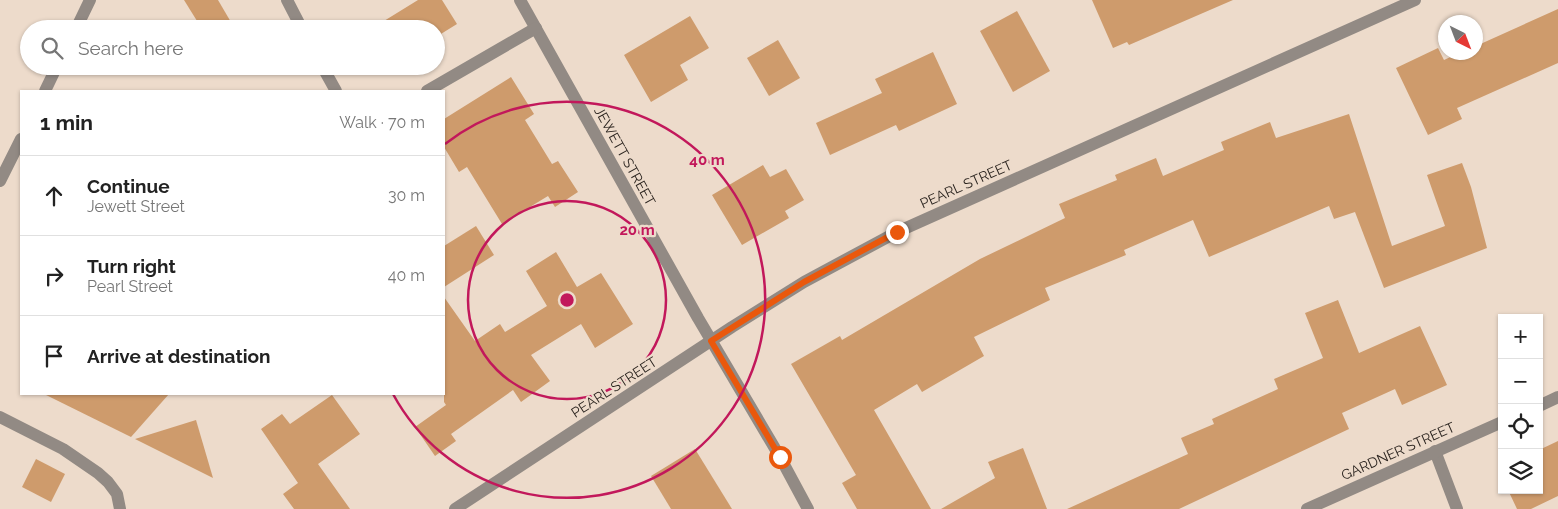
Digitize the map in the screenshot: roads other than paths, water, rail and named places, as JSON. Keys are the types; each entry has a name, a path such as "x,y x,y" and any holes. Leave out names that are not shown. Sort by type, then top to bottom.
{"street":[{"path":"80,20 90,0"},
{"path":"287,0 297,20"},
{"name":"JEWETT STREET","path":"520,0 711,341 780,457 808,509"},
{"name":"PEARL STREET","path":"455,509 804,282 897,232 1415,0"},
{"path":"429,90 536,28"},
{"path":"45,90 53,75"},
{"path":"327,75 335,90"},
{"path":"0,181 20,140"},
{"path":"1543,404 1558,397"},
{"path":"0,417 63,449 98,473 117,494 120,509"},
{"name":"GARDNER STREET","path":"1307,509 1498,424"},
{"path":"1435,451 1457,509"}]}
